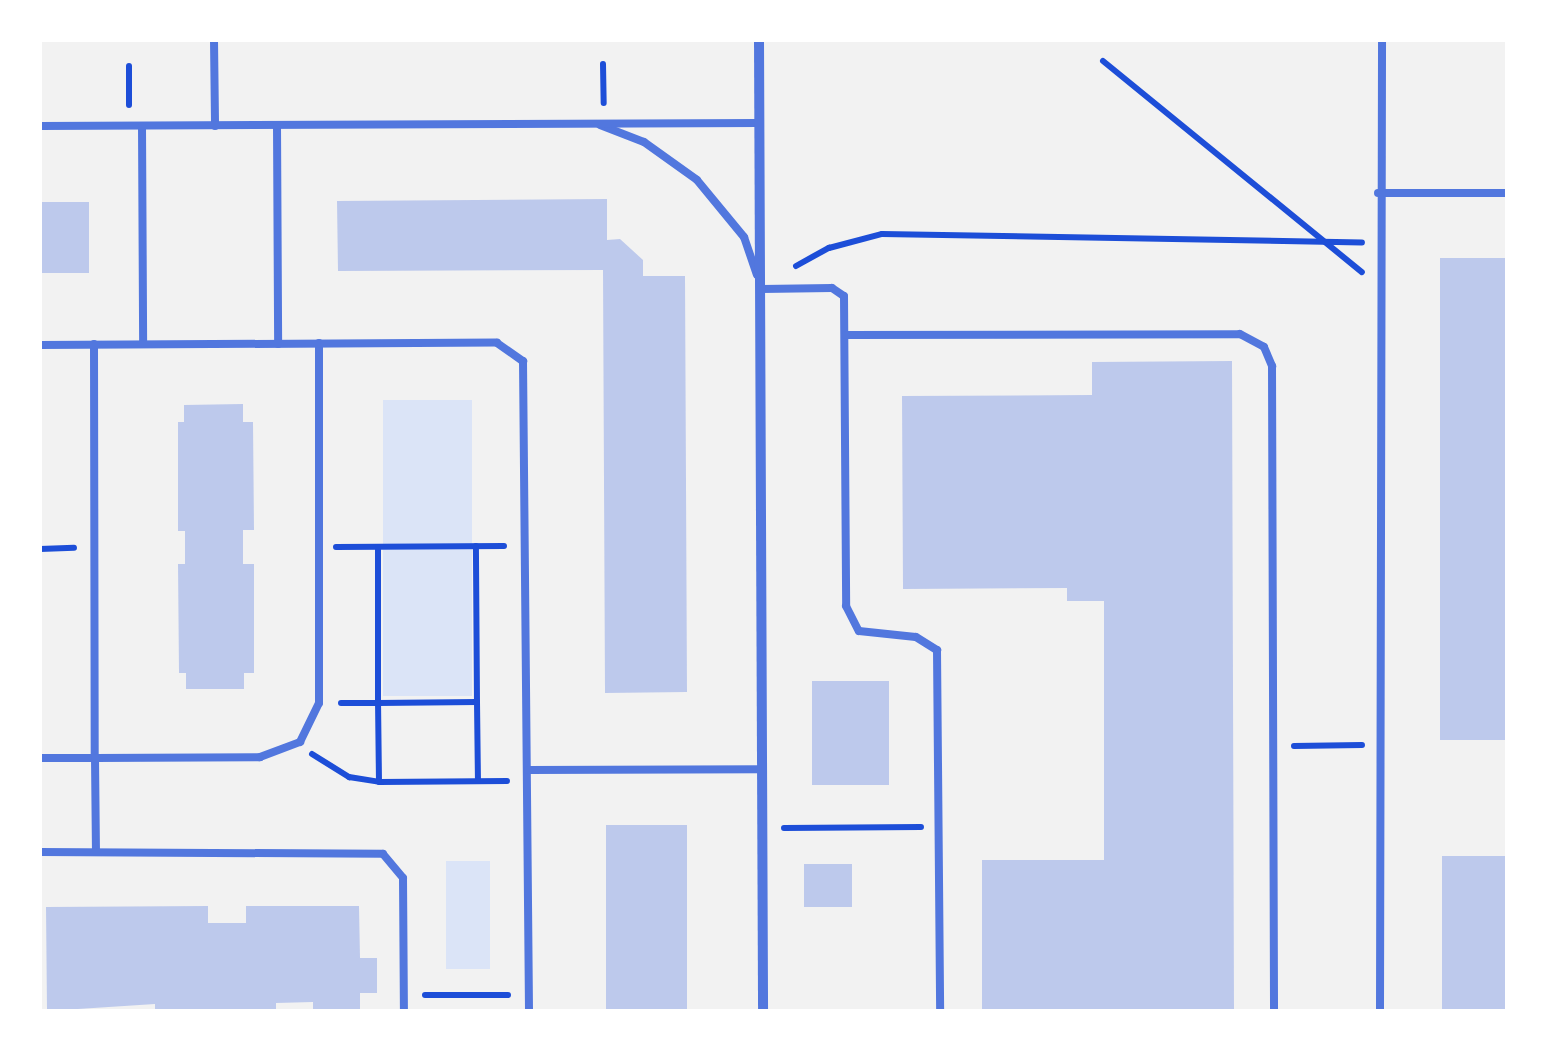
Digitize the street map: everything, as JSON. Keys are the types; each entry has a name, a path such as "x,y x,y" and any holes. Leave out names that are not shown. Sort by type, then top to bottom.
{"street":[{"path":"759,40 763,1011"}],"lane":[{"path":"214,40 215,126"},
{"path":"1380,1011 1378,193 1382,40"},
{"path":"40,126 759,123"},
{"path":"600,124 644,142 697,180 744,237 760,286 838,291 846,336 846,606 859,631 916,637 937,650 940,1011"},
{"path":"278,125 278,344"},
{"path":"142,126 142,344"},
{"path":"1378,193 1507,193"},
{"path":"846,336 1240,334 1264,347 1272,366 1274,1011"},
{"path":"40,758 260,758 300,742 319,703 319,343"},
{"path":"40,345 497,343 514,349 526,380 529,1011"},
{"path":"94,344 96,851"},
{"path":"528,770 762,769"},
{"path":"40,852 384,854 404,878 404,1011"}],"path":[{"path":"1103,62 1378,286"},
{"path":"600,124 604,64"},
{"path":"128,66 129,126"},
{"path":"760,286 829,248 882,234 1378,242"},
{"path":"476,546 478,782"},
{"path":"320,547 526,546"},
{"path":"378,547 379,782"},
{"path":"40,548 94,548"},
{"path":"319,703 478,702"},
{"path":"300,742 323,764 379,782 528,781"},
{"path":"1273,746 1380,746"},
{"path":"762,828 939,827"},
{"path":"432,995 529,995"}],"shaded area":[{"path":"383,400 472,400 472,696 383,696"},
{"path":"446,861 490,861 490,969 446,969"}],"building":[{"path":"607,199 607,240 620,239 643,260 643,276 685,276 687,692 605,693 603,270 338,271 337,201"},
{"path":"40,202 89,202 89,273 40,273"},
{"path":"1440,258 1507,258 1507,740 1440,740"},
{"path":"1232,361 1234,1011 982,1011 982,860 1104,860 1104,601 1067,601 1067,588 903,589 902,396 1092,395 1092,362"},
{"path":"243,404 243,422 253,422 254,530 243,530 243,564 254,564 254,673 244,673 244,689 186,689 186,673 179,673 178,564 185,564 185,531 178,531 178,422 184,422 184,405"},
{"path":"812,681 889,681 889,785 812,785"},
{"path":"606,825 687,825 687,1011 606,1011"},
{"path":"1442,856 1507,856 1507,1011 1442,1011"},
{"path":"804,864 852,864 852,907 804,907"},
{"path":"208,906 208,923 246,923 246,906 359,906 360,958 377,958 377,993 360,993 360,1011 313,1011 313,1002 276,1003 276,1011 155,1011 155,1004 47,1011 46,907"}]}
